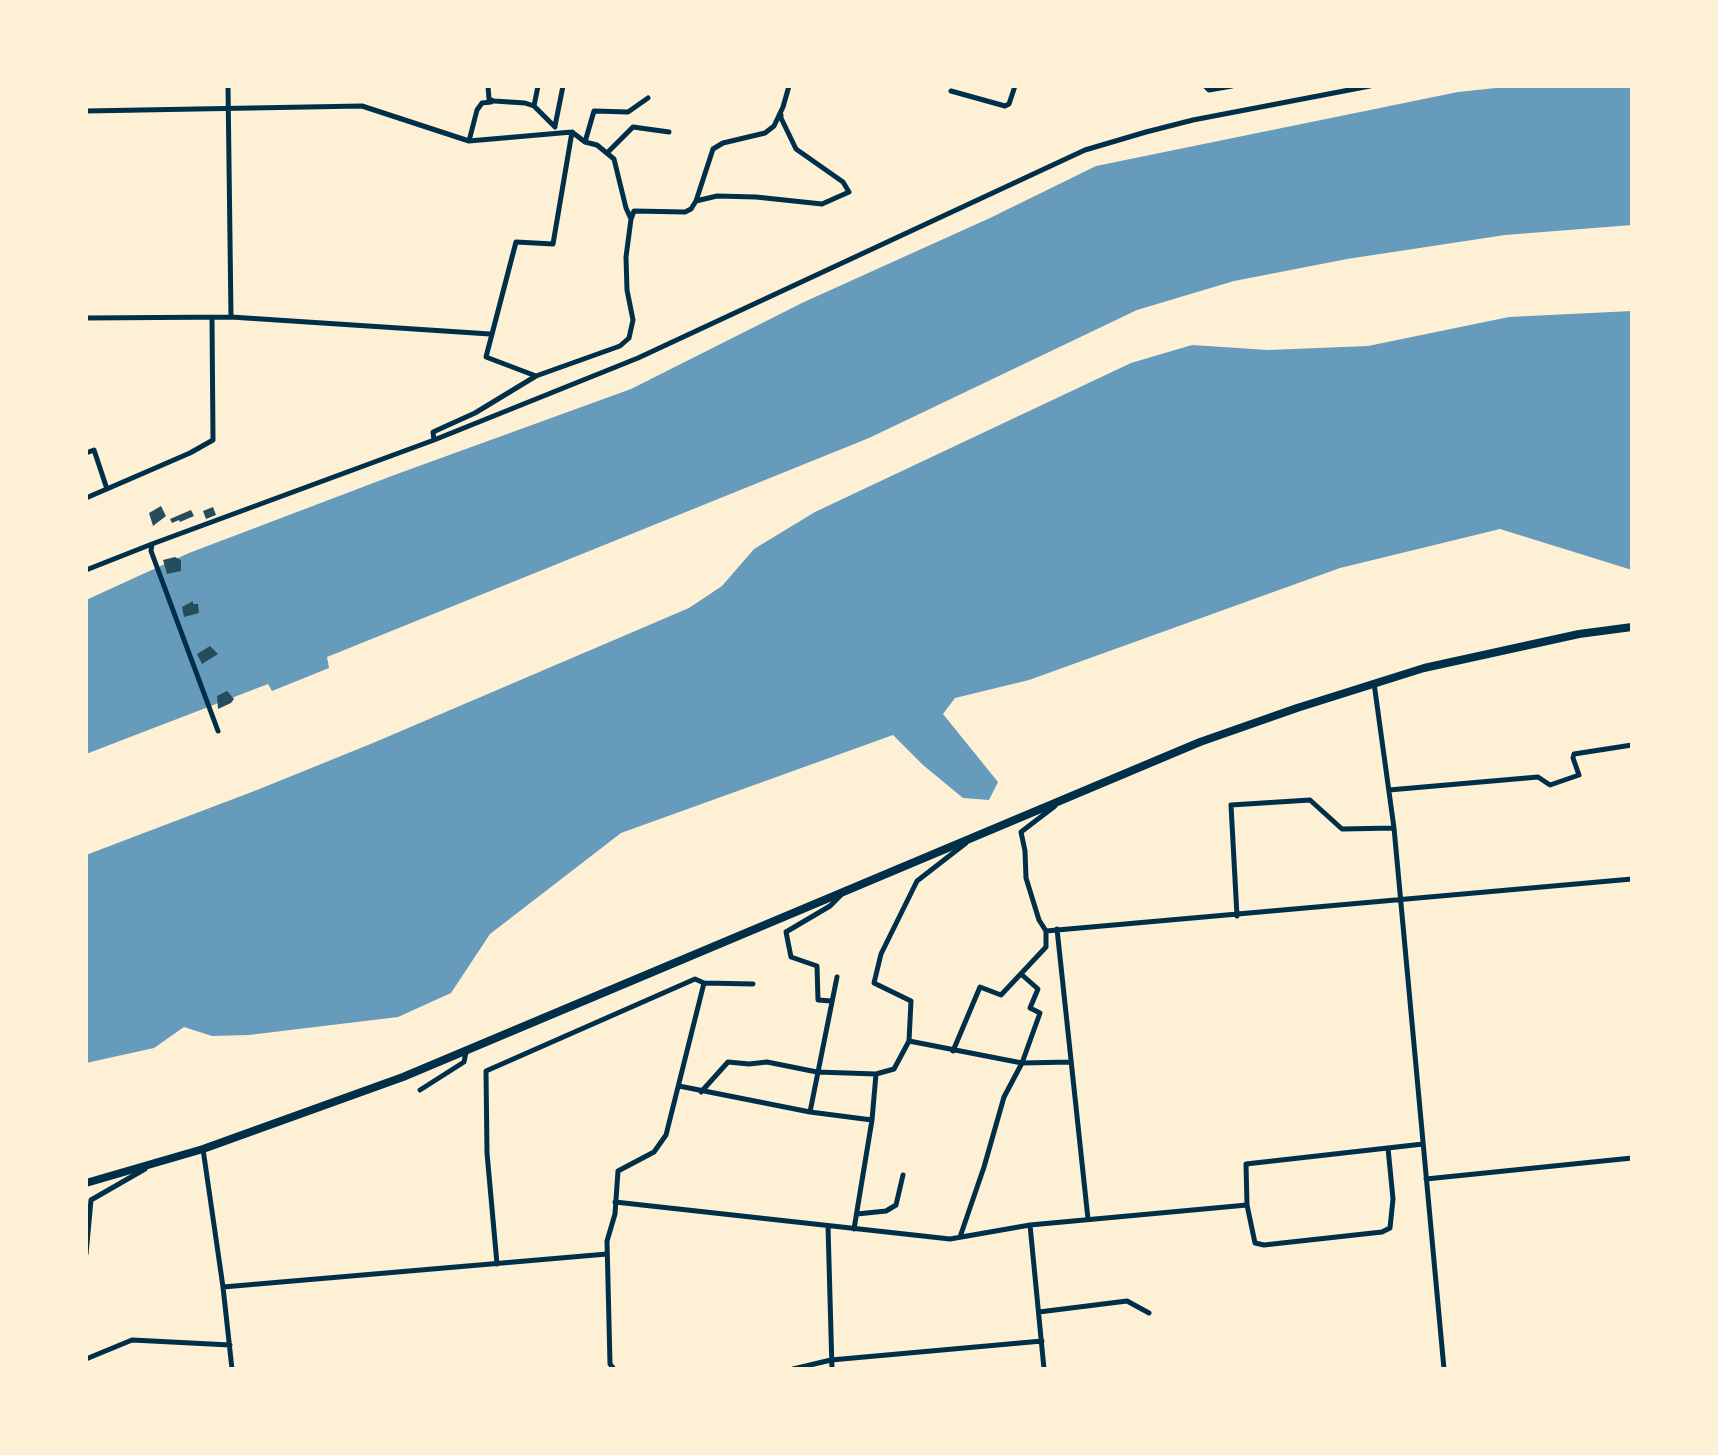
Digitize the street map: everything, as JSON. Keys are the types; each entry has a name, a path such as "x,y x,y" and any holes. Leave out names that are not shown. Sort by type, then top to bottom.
{"main road":[{"path":"86,1183 203,1149 466,1052 1200,742 1374,683 1505,648 1632,627"}],"street":[{"path":"228,86 231,317"},
{"path":"488,86 489,99 494,101"},
{"path":"534,106 538,86"},
{"path":"554,130 563,86"},
{"path":"696,201 718,196 822,204 849,192 843,182 796,149 780,118 789,86"},
{"path":"951,91 1006,106 1015,86"},
{"path":"1205,86 1209,90 1232,86"},
{"path":"86,570 434,439 638,358 1085,150 1181,123 1370,86"},
{"path":"585,142 594,111 628,113 648,97"},
{"path":"469,141 477,110 482,103 494,101 534,106 554,130"},
{"path":"86,111 362,106 469,141 554,130 572,132 585,142 597,145 614,159 631,219"},
{"path":"434,439 433,432 475,413 536,376 620,346 629,338 633,320 626,290 626,257 634,211 644,209 685,212 691,209 713,149 723,143 765,133 774,126 783,107"},
{"path":"607,153 633,127 632,110"},
{"path":"633,127 669,132"},
{"path":"536,376 486,357 516,242 552,244 572,132"},
{"path":"86,318 231,317 490,334"},
{"path":"86,498 190,453 212,440 212,318"},
{"path":"86,453 94,450 107,489"},
{"path":"152,547 218,731"},
{"path":"1374,683 1394,828 1444,1369"},
{"path":"1389,790 1538,777 1550,785 1579,775 1574,754 1632,745"},
{"path":"953,1051 980,987 1001,995 1046,947 1046,932 1039,920 1026,878 1021,832 1063,799"},
{"path":"1237,916 1231,805 1310,800 1342,830 1394,828"},
{"path":"701,1092 728,1062 767,1062 820,1072 876,1073 894,1069 909,1041 911,1001 874,983 881,954 917,881 974,837"},
{"path":"1046,932 1632,879"},
{"path":"831,1001 818,1000 817,966 791,957 786,932 830,906 843,893"},
{"path":"1057,929 1088,1219"},
{"path":"960,1237 1004,1097 1022,1063 1040,1013 1030,1007 1038,989 1021,974"},
{"path":"810,1112 837,977"},
{"path":"497,1264 487,1153 486,1071 695,979 704,983 752,984"},
{"path":"614,1369 610,1364 607,1241 615,1214 618,1171 654,1152 666,1135 704,983"},
{"path":"909,1041 1022,1063 1071,1062"},
{"path":"420,1090 458,1068 467,1058 466,1052"},
{"path":"854,1229 872,1120 876,1073"},
{"path":"679,1086 810,1112 872,1120"},
{"path":"1388,1148 1393,1218 1390,1228 1259,1245 1252,1239 1247,1205 1246,1164 1423,1144"},
{"path":"203,1149 232,1369"},
{"path":"1426,1179 1632,1158"},
{"path":"86,1254 91,1200 152,1164"},
{"path":"857,1214 886,1211 896,1205 903,1175"},
{"path":"615,1202 950,1238 1030,1225 1247,1205"},
{"path":"1030,1225 1044,1369"},
{"path":"828,1226 832,1369"},
{"path":"223,1287 607,1254"},
{"path":"1039,1312 1127,1301 1149,1313"},
{"path":"86,1359 132,1340 230,1345"},
{"path":"793,1369 831,1360 1042,1341"}],"water":[{"path":"1515,86 1632,86 1632,225 1505,235 1347,259 1234,281 1137,310 869,438 327,657 329,668 272,691 268,684 86,754 86,600 189,553 631,389 804,302 990,218 1096,166 1458,92"},
{"path":"1632,311 1632,570 1500,529 1340,568 1029,680 955,698 943,714 998,782 989,800 963,798 923,765 893,735 621,833 490,934 451,993 398,1017 249,1035 212,1036 184,1027 154,1048 86,1063 86,855 373,743 689,608 722,586 754,549 815,512 1131,363 1192,345 1268,350 1368,346 1509,317"}],"building":[{"path":"161,506 166,516 153,526 149,513"},
{"path":"213,507 216,515 206,519 203,511"},
{"path":"191,510 194,516 172,523 170,519"},
{"path":"175,557 181,560 181,571 167,574 163,560"},
{"path":"193,601 193,604 198,604 199,613 184,617 182,607"},
{"path":"210,646 218,654 202,664 197,654"},
{"path":"227,691 234,699 218,709 217,696"}]}
